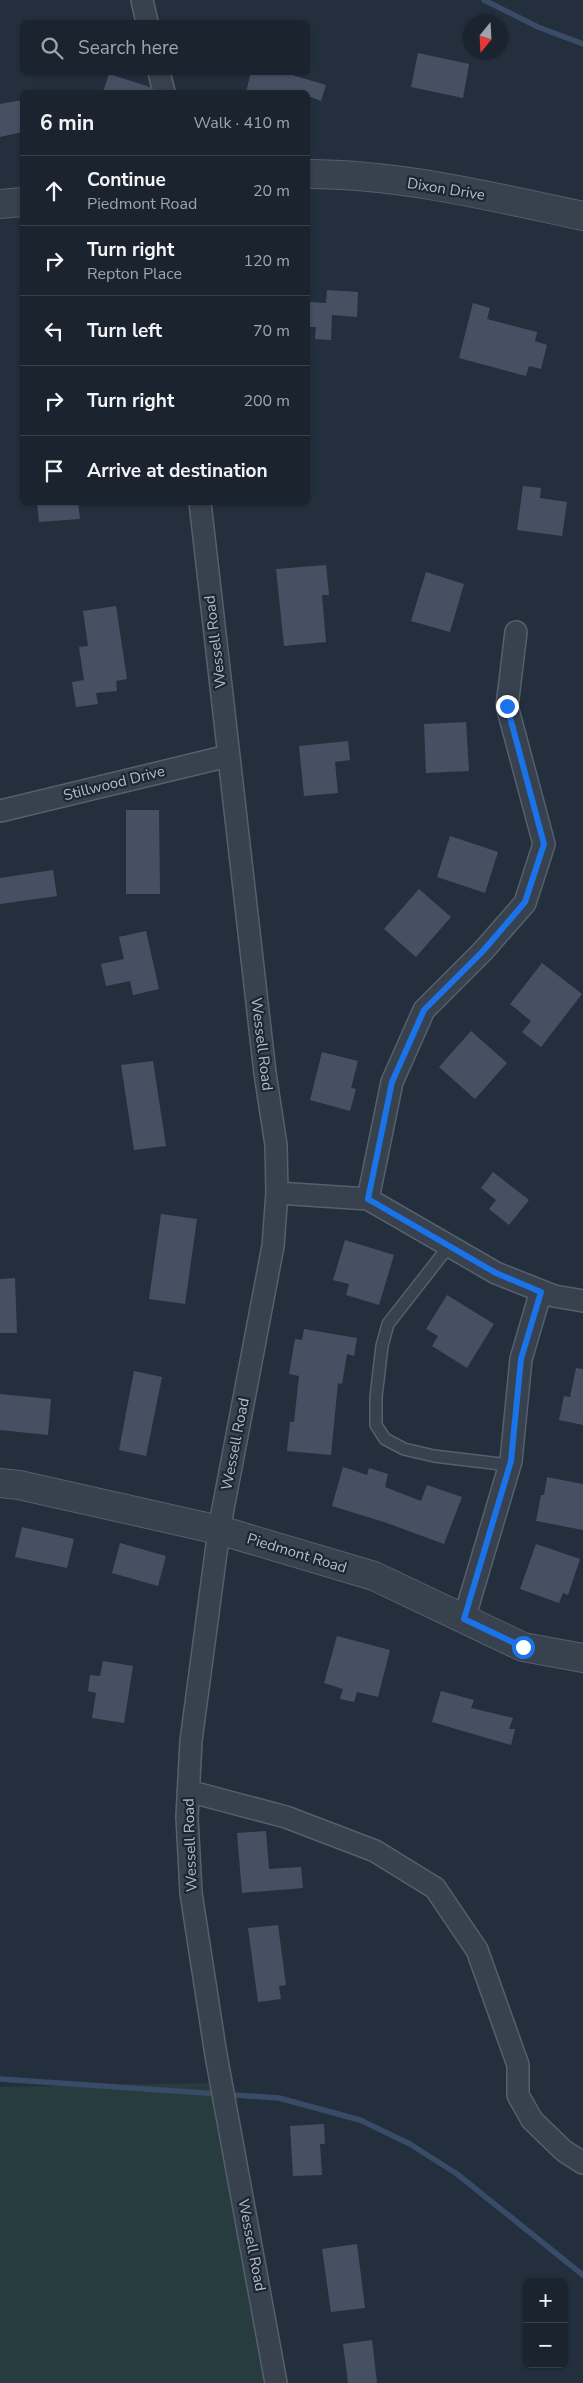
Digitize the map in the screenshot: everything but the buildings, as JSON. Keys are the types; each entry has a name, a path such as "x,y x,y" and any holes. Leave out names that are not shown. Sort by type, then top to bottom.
{"street":[{"path":"142,0 147,20"},
{"path":"160,75 164,90"},
{"name":"Dixon Drive","path":"310,174 329,174 445,188 583,216"},
{"path":"0,204 20,202"},
{"name":"Wessell Road","path":"200,505 265,1073 276,1144 277,1193 273,1246 219,1530 191,1741 187,1817 193,1903 216,2055 276,2383"},
{"path":"368,1199 392,1082 424,1010 483,951 525,902 544,844 507,706 516,632"},
{"name":"Stillwood Drive","path":"0,811 228,756"},
{"path":"277,1193 368,1199 496,1273 541,1292 583,1301"},
{"path":"464,1619 509,1465 521,1359 541,1292"},
{"name":"Piedmont Road","path":"0,1483 19,1485 219,1530 374,1576 523,1647 583,1658"},
{"path":"188,1791 286,1817 375,1851 435,1888 477,1950 518,2065 518,2095 532,2120 564,2150 583,2163"}],"lane":[{"path":"449,1246 388,1324 381,1354 376,1397 376,1425 385,1439 404,1450 434,1456 509,1465"}],"green space":[{"path":"213,2083 275,2383 0,2383 0,2087"}],"waterway":[{"path":"484,0 538,27 583,44"},
{"path":"0,2079 279,2098 360,2120 410,2144 457,2174 583,2275"}],"route":[{"path":"507,706 544,844 525,902 483,951 424,1010 392,1082 368,1199 496,1273 541,1292 521,1359 511,1461 464,1619 523,1647"}]}
